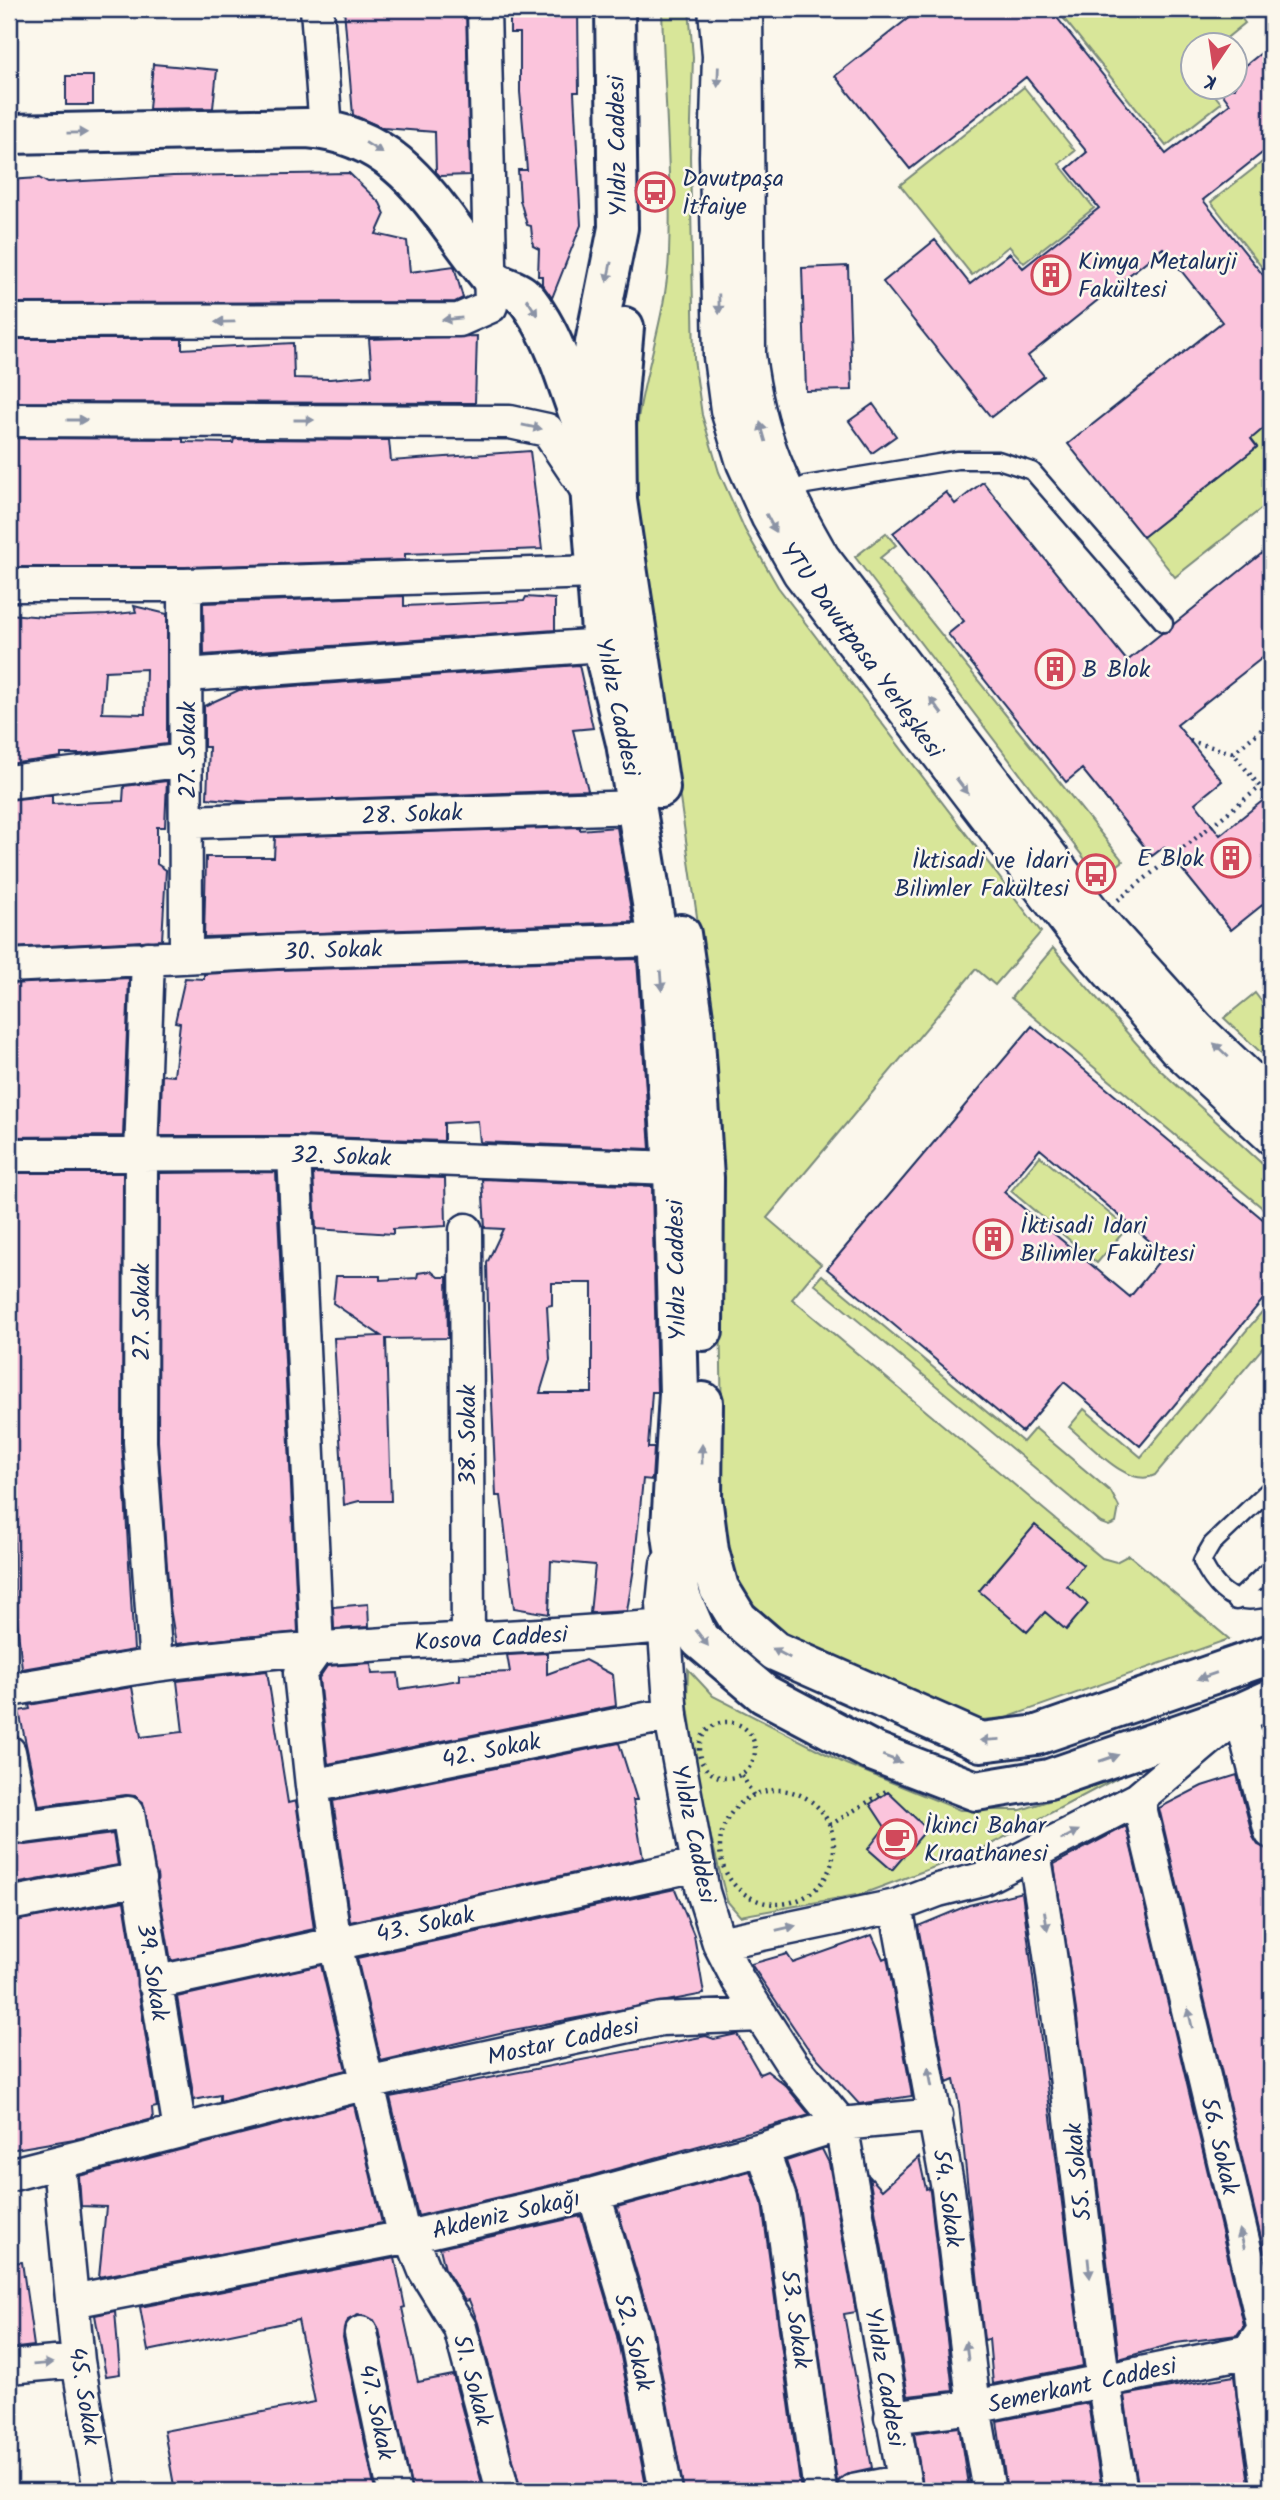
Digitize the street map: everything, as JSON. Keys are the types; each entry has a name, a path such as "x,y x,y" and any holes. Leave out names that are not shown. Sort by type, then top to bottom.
{"main road":[{"name":"Yıldız Caddesi","path":"615,9 618,228 595,343 586,433 602,645 638,807 658,940 673,1168 679,1394 671,1528"},
{"name":"Yıldız Caddesi","path":"638,9 641,246 621,344 616,418 617,500 694,1024 704,1178 702,1497 709,1551 719,1588 738,1619 775,1651 981,1742 1037,1735 1271,1654"},
{"path":"9,134 326,130 364,141 391,158 424,189 492,279 525,296 542,324 586,433"},
{"path":"671,1528 681,1597 699,1639 764,1694 872,1751 976,1791 1049,1779 1256,1706"}],"street":[{"path":"317,9 326,130"},
{"path":"9,321 459,320 491,306 484,9"},
{"name":"YTU Davutpasa Yerleşkesi","path":"715,9 719,56 716,156 720,357 727,410 739,450 768,518 799,573 1075,934 1176,1050 1271,1138"},
{"name":"YTU Davutpasa Yerleşkesi","path":"746,9 749,355 759,416 769,453 788,494 823,557 1097,916 1189,1019 1271,1097"},
{"path":"9,420 510,422 547,430 591,496"},
{"path":"9,585 185,585 596,572"},
{"name":"27. Sokak","path":"185,585 186,957"},
{"path":"186,675 602,645"},
{"path":"9,782 186,760"},
{"name":"28. Sokak","path":"187,822 638,807"},
{"name":"30. Sokak","path":"9,966 148,958 658,940"},
{"name":"27. Sokak","path":"148,958 141,1154 140,1442 156,1665"},
{"path":"294,1154 317,1649"},
{"name":"32. Sokak","path":"9,1155 294,1154 673,1168"},
{"name":"38. Sokak","path":"466,1230 468,1640"},
{"name":"Yıldız Caddesi","path":"671,1528 663,1604 671,1714 696,1865 719,1943 792,2064 841,2124 905,2486"},
{"name":"Kosova Caddesi","path":"9,1690 156,1665 317,1649 525,1638 665,1626"},
{"name":"51. Sokak","path":"317,1649 300,1672 312,1786 335,1944 407,2237 460,2328 503,2491"},
{"path":"719,1943 896,1906 938,1890 982,1879 1138,1799 1256,1706"},
{"path":"1256,1706 1271,1832"},
{"name":"42. Sokak","path":"312,1786 671,1714"},
{"name":"39. Sokak","path":"9,1752 24,1827 128,1813 180,2131"},
{"name":"56. Sokak","path":"1138,1799 1264,2329 1254,2395 1269,2491"},
{"name":"55. Sokak","path":"1034,1853 1062,2031 1101,2381 1121,2491"},
{"name":"43. Sokak","path":"154,1983 696,1865"},
{"path":"9,1904 140,1879"},
{"name":"54. Sokak","path":"896,1906 948,2189 974,2407 989,2491"},
{"name":"Mostar Caddesi","path":"9,2175 60,2165 368,2083 661,2020 761,2014"},
{"name":"Akdeniz Sokağı","path":"72,2301 407,2237 594,2194 762,2149 841,2124 936,2115"},
{"name":"53. Sokak","path":"762,2149 780,2199 820,2491"},
{"name":"45. Sokak","path":"60,2165 78,2361 100,2491"},
{"name":"52. Sokak","path":"594,2194 635,2332 667,2491"},
{"name":"47. Sokak","path":"361,2333 394,2491"},
{"name":"Semerkant Caddesi","path":"891,2417 974,2407 1261,2348"},
{"path":"9,2367 78,2361"},
{"path":"853,2491 905,2486"}],"lane":[{"path":"788,494 806,485 957,460 998,460 1031,471 1164,623"},
{"path":"1271,1488 1212,1544 1202,1561 1209,1575 1236,1601 1253,1603 1271,1596"},
{"path":"1236,1601 1271,1568"}],"path":[{"path":"1233,752 1271,722"},
{"path":"1190,741 1233,752 1268,797"},
{"path":"1112,904 1260,787"},
{"path":"734,1722 750,1733 754,1741 754,1760 741,1774 724,1778 715,1776 702,1763 699,1745 708,1729 716,1724 734,1722"},
{"path":"830,1825 891,1787 901,1762"},
{"path":"741,1774 753,1796"},
{"path":"771,1790 789,1791 806,1798 821,1810 830,1825 834,1843 833,1861 826,1878 813,1892 797,1900 778,1904 759,1901 742,1892 729,1878 721,1860 720,1840 726,1822 737,1806 753,1796 771,1790"}],"green space":[{"path":"662,9 689,9 693,57 690,156 694,359 702,415 719,472 745,530 778,587 1041,932 995,985 976,969 767,1218 821,1264 792,1299 1102,1558 1116,1562 1129,1555 1229,1639 1006,1718 981,1720 956,1715 779,1634 740,1597 724,1549 718,1182 705,972 634,479 638,420 662,311 669,254 669,163"},
{"path":"1056,9 1234,9 1245,23 1234,32 1178,32 1178,102 1221,103 1166,146"},
{"path":"1024,87 1075,151 1059,164 1094,208 1024,263 1009,246 972,275 900,185"},
{"path":"1271,155 1271,279 1211,202"},
{"path":"1258,407 1271,423 1271,501 1175,577 1143,537 1257,447 1238,423"},
{"path":"886,533 896,545 880,558 1123,861 1100,879 855,557"},
{"path":"1053,948 1158,1068 1271,1172 1271,1215 1011,998"},
{"path":"1255,993 1271,1014 1271,1062 1224,1018"},
{"path":"1040,1156 1127,1228 1097,1263 1011,1191"},
{"path":"822,1275 1023,1442 1035,1428 1111,1492 1119,1507 1116,1523 1109,1526 1101,1523 814,1284"},
{"path":"1271,1301 1271,1338 1155,1475 1144,1478 1121,1470 1069,1427 1084,1409 1141,1457"},
{"path":"688,1669 713,1696 846,1764 960,1810 1021,1810 1117,1778 980,1850 862,1894 740,1916 727,1901 702,1802 687,1700"}],"building":[{"path":"344,9 466,9 470,175 440,176 436,172 435,132 383,128 353,115"},
{"path":"510,9 578,9 579,92 574,92 581,225 552,298 542,284 542,276 538,276 539,249 533,246 531,226 527,225 520,200 518,170 527,170 520,92 520,33 510,33"},
{"name":"Kimya Metalurji Fakültesi","path":"920,9 1050,9 1166,154 1230,104 1228,102 1248,102 1248,64 1271,45 1271,146 1203,200 1271,285 1271,422 1251,439 1257,447 1143,537 1068,444 1222,322 1163,248 1028,356 1044,376 991,417 883,282 935,240 970,284 1010,253 1023,268 1099,208 1067,169 1087,152 1026,77 910,169 835,76"},
{"path":"153,64 217,70 213,108 149,109"},
{"path":"66,76 93,76 93,105 66,105"},
{"path":"349,173 380,203 385,214 376,234 407,241 410,272 454,266 463,298 455,302 9,303 9,180 39,178 48,183 173,176"},
{"path":"848,266 852,390 806,391 802,268"},
{"path":"477,336 475,403 9,402 9,339 182,339 182,349 293,343 294,378 330,379 372,375 369,339"},
{"path":"873,404 896,436 872,453 849,421"},
{"path":"9,438 183,439 183,442 233,443 234,439 389,440 391,461 530,451 542,549 405,554 405,560 185,567 13,567 9,538"},
{"name":"B Blok","path":"983,482 1127,661 1162,633 1170,631 1174,624 1271,546 1271,651 1177,725 1222,781 1195,803 1220,835 1271,794 1271,898 1231,930 1164,847 1152,856 1082,769 1066,782 948,634 964,621 893,533 946,492 955,504"},
{"path":"404,596 404,606 524,601 526,597 555,599 555,630 204,655 203,603"},
{"path":"134,606 167,614 167,744 61,754 61,757 9,764 9,614 45,617 136,612","holes":["146,669 145,714 102,713 105,671"]},
{"path":"579,665 593,728 573,730 588,790 250,802 207,798 209,747 204,747 204,706 239,690"},
{"path":"167,781 165,827 157,827 157,864 166,870 162,940 9,948 9,800 52,795 52,804 123,801 124,786"},
{"path":"580,827 580,830 617,827 633,922 204,937 206,857 274,857 275,837"},
{"path":"637,959 650,1149 480,1142 478,1121 444,1123 444,1141 295,1136 160,1136 162,1075 174,1076 180,1023 175,1022 185,978 204,979 204,974 278,970"},
{"path":"129,978 123,1136 9,1137 9,984"},
{"name":"İktisadi Idari Bilimler Fakültesi","path":"1032,1026 1271,1226 1271,1290 1140,1446 1064,1382 1022,1432 827,1269","holes":["1040,1149 1165,1254 1130,1297 1004,1192"]},
{"path":"276,1172 298,1632 176,1644 170,1608 158,1441 159,1173"},
{"path":"9,1173 123,1173 122,1442 134,1650 22,1669 15,1600 14,1477 9,1444"},
{"path":"313,1173 445,1178 446,1226 393,1229 393,1234 316,1229"},
{"path":"482,1179 652,1186 657,1392 652,1392 648,1448 654,1448 652,1480 643,1479 627,1611 590,1613 595,1565 551,1561 549,1614 514,1608 501,1496 496,1496 488,1308 487,1263 503,1229 485,1228","holes":["552,1283 592,1283 592,1393 540,1393 550,1360 547,1306 552,1305"]},
{"path":"431,1271 438,1277 447,1277 448,1338 386,1339 391,1501 359,1501 344,1505 334,1338 381,1336 333,1303 336,1276 380,1276 380,1280 417,1278 418,1273"},
{"path":"1035,1525 1083,1565 1067,1586 1088,1604 1066,1630 1045,1612 1027,1632 979,1591"},
{"path":"368,1604 369,1627 334,1629 333,1607"},
{"path":"547,1653 547,1674 585,1660 613,1675 616,1706 328,1764 319,1678 327,1666 371,1663 372,1674 398,1673 400,1689 460,1680 460,1674 510,1672 507,1655"},
{"path":"267,1671 288,1803 296,1801 314,1929 171,1961 143,1802 135,1796 126,1795 39,1806 19,1711 30,1709 29,1705 132,1687 141,1737 183,1732 177,1681"},
{"path":"619,1743 637,1800 633,1800 643,1858 350,1922 333,1801"},
{"path":"1237,1775 1253,1837 1258,1845 1271,1850 1271,2280 1159,1808 1202,1786"},
{"name":"İkinci Bahar Kıraathanesi","path":"888,1792 927,1829 892,1870 868,1849 885,1827 870,1804"},
{"path":"1126,1826 1244,2325 1237,2335 1176,2343 1119,2359 1076,2010 1054,1864"},
{"path":"113,1834 118,1865 9,1885 9,1837 17,1844 26,1845"},
{"path":"675,1889 694,1935 704,1994 508,2031 381,2061 357,1958"},
{"path":"1022,1892 1083,2366 993,2384 989,2339 984,2340 959,2105 954,2080 947,2083 918,1926 969,1905"},
{"path":"124,1901 157,2107 152,2108 153,2119 80,2138 9,2150 9,1922"},
{"path":"872,1935 883,1959 887,1957 912,2096 859,2104 807,2047 751,1964 787,1954 793,1963"},
{"path":"321,1965 346,2070 220,2102 220,2095 194,2100 177,1997"},
{"path":"737,2034 760,2074 767,2071 786,2086 810,2115 590,2176 418,2216 390,2097 706,2036 714,2039"},
{"path":"354,2105 382,2223 99,2277 106,2207 81,2206 79,2176"},
{"path":"822,2149 829,2163 856,2312 844,2314 872,2468 849,2473 837,2482 798,2197 786,2161"},
{"path":"919,2157 926,2189 929,2188 930,2192 953,2391 908,2396 869,2176 882,2190"},
{"path":"750,2171 762,2203 801,2491 684,2491 653,2328 617,2207"},
{"path":"581,2216 617,2336 647,2491 521,2491 478,2323 469,2300 465,2301 445,2269 440,2248"},
{"path":"395,2258 405,2307 402,2308 418,2382 453,2375 484,2491 412,2491 379,2329 374,2320 358,2315 348,2320 343,2337 375,2491 175,2491 164,2431 315,2402 298,2320 148,2351 140,2307"},
{"path":"22,2262 34,2346 9,2349 9,2263"},
{"path":"115,2311 120,2374 106,2376 95,2315"},
{"path":"1234,2376 1250,2491 1139,2491 1124,2395"},
{"path":"1088,2403 1102,2491 1007,2491 997,2421"},
{"path":"959,2427 969,2491 924,2491 914,2433"}],"place":[{"name":"Davutpaşa İtfaiye","path":"655,192"},
{"name":"Kimya Metalurji Fakültesi","path":"1051,275"},
{"name":"B Blok","path":"1055,669"},
{"name":"E Blok","path":"1231,858"},
{"name":"İktisadi ve İdari Bilimler Fakültesi","path":"1096,874"},
{"name":"İktisadi Idari Bilimler Fakültesi","path":"993,1239"},
{"name":"İkinci Bahar Kıraathanesi","path":"897,1839"}]}
